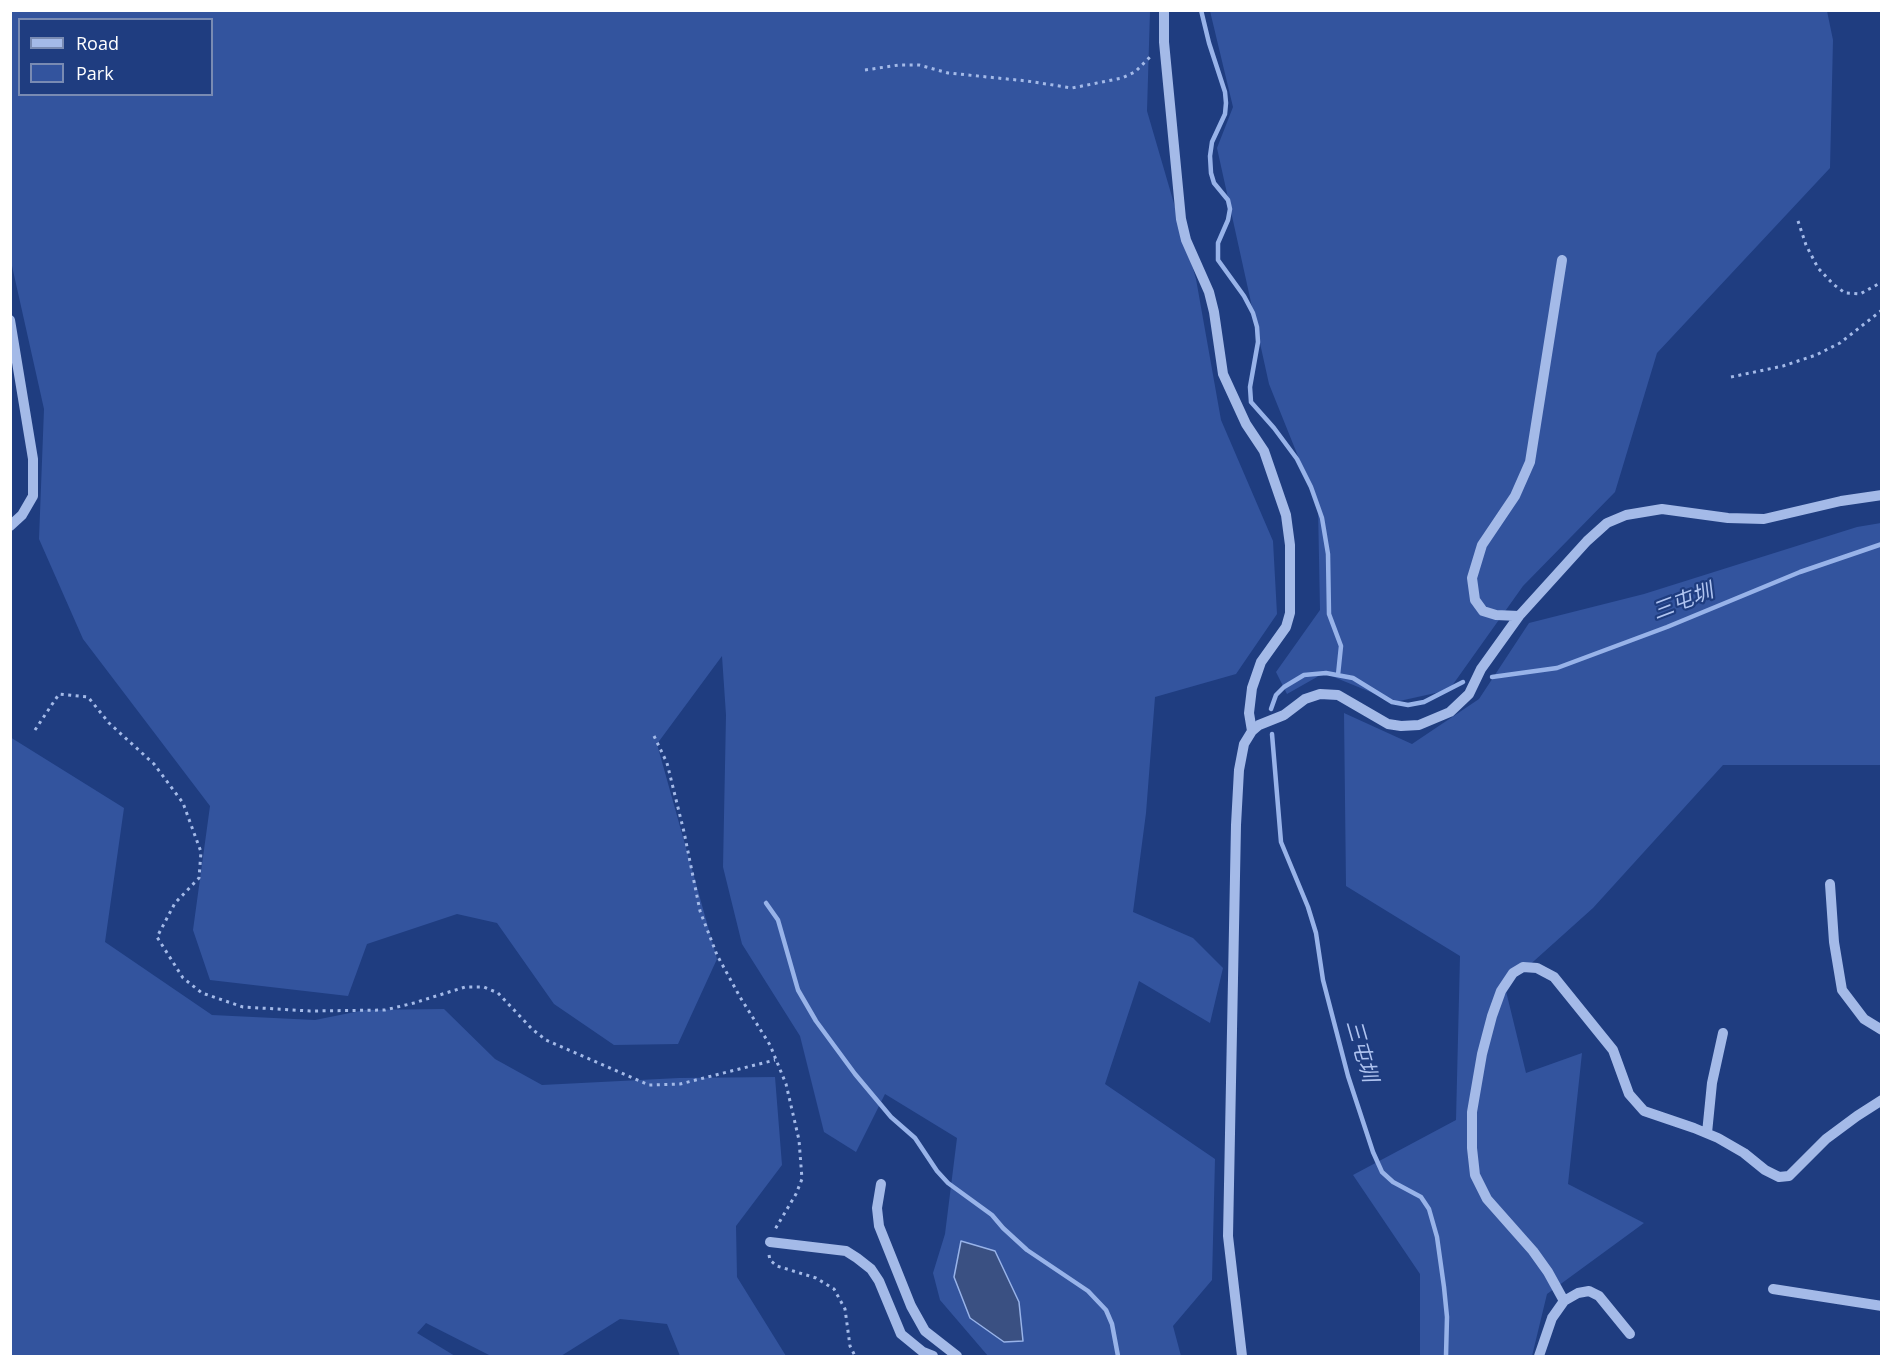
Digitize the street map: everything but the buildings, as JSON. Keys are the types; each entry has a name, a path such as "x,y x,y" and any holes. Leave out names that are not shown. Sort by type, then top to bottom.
{"street":[{"path":"1164,10 1164,42 1181,219 1186,240 1209,292 1223,374 1246,424 1264,451 1286,515 1290,545 1290,613 1286,627 1261,662 1252,688 1249,713 1252,731"},
{"path":"1519,616 1496,615 1483,611 1474,600 1472,578 1482,545 1515,496 1530,462 1562,260"},
{"path":"10,320 33,459 33,496 22,514 10,526"},
{"path":"1242,1356 1228,1236 1236,825 1239,770 1244,744 1252,731 1259,725 1284,716 1305,699 1320,694 1338,695 1388,724 1401,726 1419,725 1450,712 1469,694 1481,669 1519,616 1587,541 1607,523 1626,515 1662,509 1728,518 1764,519 1841,501 1881,495"},
{"path":"1830,884 1834,942 1842,990 1864,1019 1881,1030"},
{"path":"1564,1301 1533,1251 1487,1199 1475,1175 1472,1112 1482,1054 1501,991 1513,973 1523,967 1537,968 1554,977 1613,1050 1629,1094 1644,1111 1707,1133 1779,1177 1789,1176 1826,1139 1881,1100"},
{"path":"1707,1133 1712,1083 1723,1033"},
{"path":"881,1184 877,1208 879,1226 911,1306 925,1331 957,1356"},
{"path":"770,1242 846,1251 857,1258 871,1269 879,1281 902,1334 923,1352 933,1356"},
{"path":"1773,1288 1881,1306"},
{"path":"1539,1356 1552,1318 1564,1301 1578,1293 1589,1292 1599,1296 1630,1334"}],"path":[{"path":"865,70 899,64 919,65 948,73 1072,88 1122,78 1135,72 1164,42"},
{"path":"1798,221 1806,245 1818,268 1845,293 1860,294 1881,282"},
{"path":"1731,377 1784,366 1816,355 1840,343 1881,310"},
{"path":"35,730 59,694 88,697 109,723 154,764 183,803 201,852 199,878 175,903 157,937 183,978 202,993 243,1007 310,1011 385,1010 465,987 484,987 498,993 532,1029 546,1040 649,1085 680,1084 775,1060"},
{"path":"654,736 667,763 700,911 717,955 740,998 770,1045 786,1084 799,1140 802,1179 796,1194 772,1234 768,1250 770,1260 777,1266 816,1278 834,1289 845,1309 848,1334 855,1356"}],"green space":[{"path":"10,11 1150,11 1147,111 1196,279 1221,420 1273,541 1277,614 1236,674 1155,697 1146,813 1133,912 1193,938 1223,968 1210,1023 1139,981 1105,1084 1215,1159 1212,1280 1173,1326 1181,1356 988,1356 940,1300 933,1273 945,1234 957,1138 885,1094 856,1152 824,1132 800,1036 742,944 723,867 726,715 722,656 657,744 717,959 678,1044 614,1045 554,1004 497,923 457,914 367,944 348,996 210,980 193,930 210,806 83,639 39,539 44,409 10,257"},
{"path":"1210,11 1827,11 1833,40 1830,168 1657,353 1615,492 1523,586 1449,690 1395,702 1324,673 1287,694 1276,672 1320,610 1318,506 1269,384 1217,148 1233,107"},
{"path":"1881,523 1881,765 1723,765 1593,908 1505,987 1526,1073 1582,1053 1568,1184 1644,1223 1547,1294 1532,1356 1420,1356 1420,1274 1353,1175 1456,1120 1460,956 1346,886 1344,713 1412,744 1479,699 1529,623 1644,594 1857,527"},
{"path":"10,737 124,808 105,942 212,1015 315,1020 365,1010 444,1009 495,1059 542,1085 679,1078 775,1077 782,1165 736,1226 737,1277 786,1356 680,1356 667,1324 620,1319 561,1356 491,1356 426,1323 417,1333 455,1356 11,1356"}],"shaded area":[{"path":"961,1241 995,1251 1019,1302 1023,1341 1004,1342 970,1318 954,1277"}],"waterway":[{"path":"1201,10 1225,92 1226,103 1225,114 1212,142 1210,156 1214,183 1228,200 1230,209 1218,243 1218,260 1244,296 1257,327 1258,342 1250,387 1251,402 1297,459 1311,487 1322,518 1328,554 1329,614 1341,646 1338,675"},
{"name":"三屯圳","path":"1492,677 1557,668 1667,627 1800,572 1882,544"},
{"name":"三屯圳","path":"1271,709 1276,695 1284,687 1304,675 1326,673 1353,678 1392,702 1408,705 1424,702 1463,682"},
{"name":"三屯圳","path":"1272,734 1281,842 1308,907 1316,933 1323,980 1348,1076 1373,1152 1382,1172 1393,1182 1421,1197 1429,1209 1437,1237 1447,1317 1446,1356"},
{"path":"766,903 778,920 798,990 816,1021 855,1074 891,1117 915,1138 948,1183 992,1215 1027,1250 1088,1291 1106,1310 1112,1324 1118,1356"}]}
